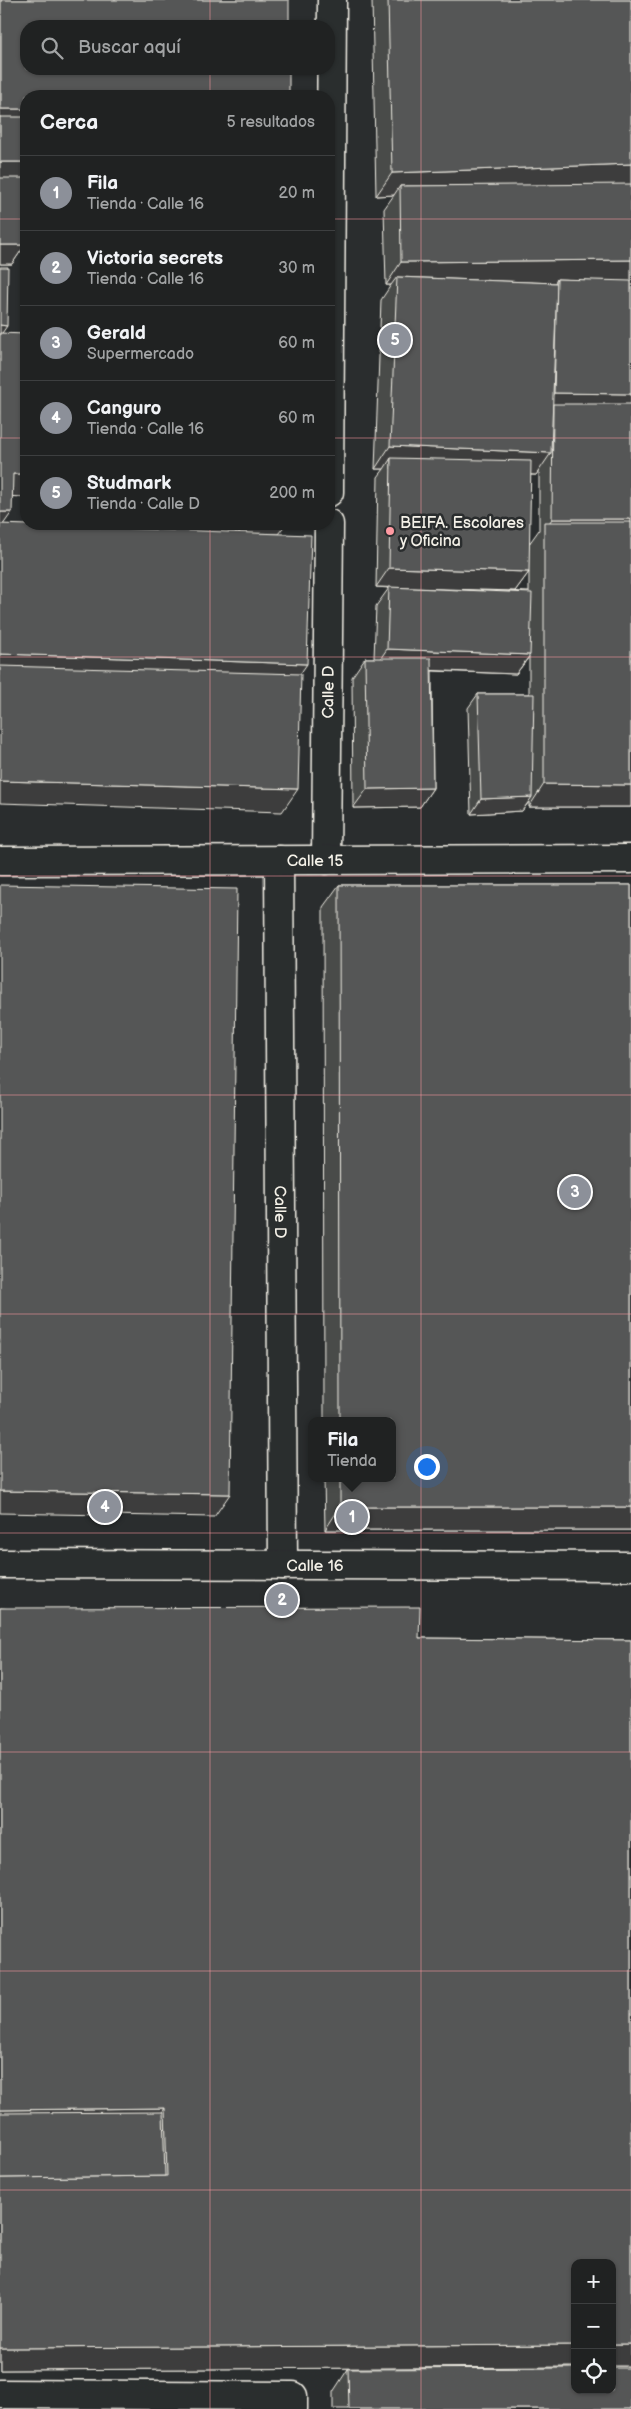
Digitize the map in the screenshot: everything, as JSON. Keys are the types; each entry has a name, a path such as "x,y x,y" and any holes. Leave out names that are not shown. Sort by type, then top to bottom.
{"street":[{"path":"332,0 332,20"},
{"path":"331,90 332,75"},
{"name":"Calle D","path":"326,860 328,530"},
{"name":"Calle 15","path":"0,861 631,859"},
{"name":"Calle D","path":"279,860 283,1566"},
{"name":"Calle 16","path":"0,1564 631,1566"},
{"path":"0,2394 293,2402"}],"building":[{"path":"1,0 289,0 289,20 20,20 20,75 289,75 289,90 20,90 20,109 1,109"},
{"path":"388,0 631,0 631,164 392,173"},
{"path":"0,117 20,117 20,162 0,162"},
{"path":"0,178 20,178 20,245 0,245"},
{"path":"631,184 631,260 401,262 400,186"},
{"path":"0,267 8,267 7,326 0,325"},
{"path":"397,277 557,283 551,453 390,446"},
{"path":"557,279 631,281 631,394 554,393"},
{"path":"0,333 20,334 20,474 13,474 12,512 0,512"},
{"path":"553,404 631,404 631,519 552,519"},
{"path":"391,458 531,461 529,572 389,568"},
{"path":"544,522 631,522 631,785 544,784"},
{"path":"0,524 20,525 20,530 170,530 311,535 307,664 0,654"},
{"path":"389,587 532,593 530,655 387,649"},
{"path":"365,658 431,658 433,788 367,789"},
{"path":"0,666 301,674 298,789 0,781"},
{"path":"478,694 534,694 532,797 481,799"},
{"path":"0,885 237,889 230,1494 0,1491"},
{"path":"339,885 631,885 631,1507 340,1507 340,1482 396,1482 396,1417 340,1417"},
{"path":"420,1607 419,1638 631,1640 631,2344 616,2344 616,2259 571,2259 571,2345 0,2348 0,2178 167,2176 165,2108 0,2110 0,1608"},
{"path":"163,2112 165,2176 0,2178 0,2113"},
{"path":"571,2368 571,2394 616,2394 616,2368 631,2368 631,2409 349,2409 348,2369"}],"place":[{"name":"Studmark","path":"395,340"},
{"name":"BEIFA. Escolares y Oficina","path":"390,531"},
{"name":"Gerald","path":"575,1192"},
{"name":"Canguro","path":"105,1507"},
{"name":"Fila","path":"352,1517"},
{"name":"Victoria secrets","path":"282,1600"}]}
